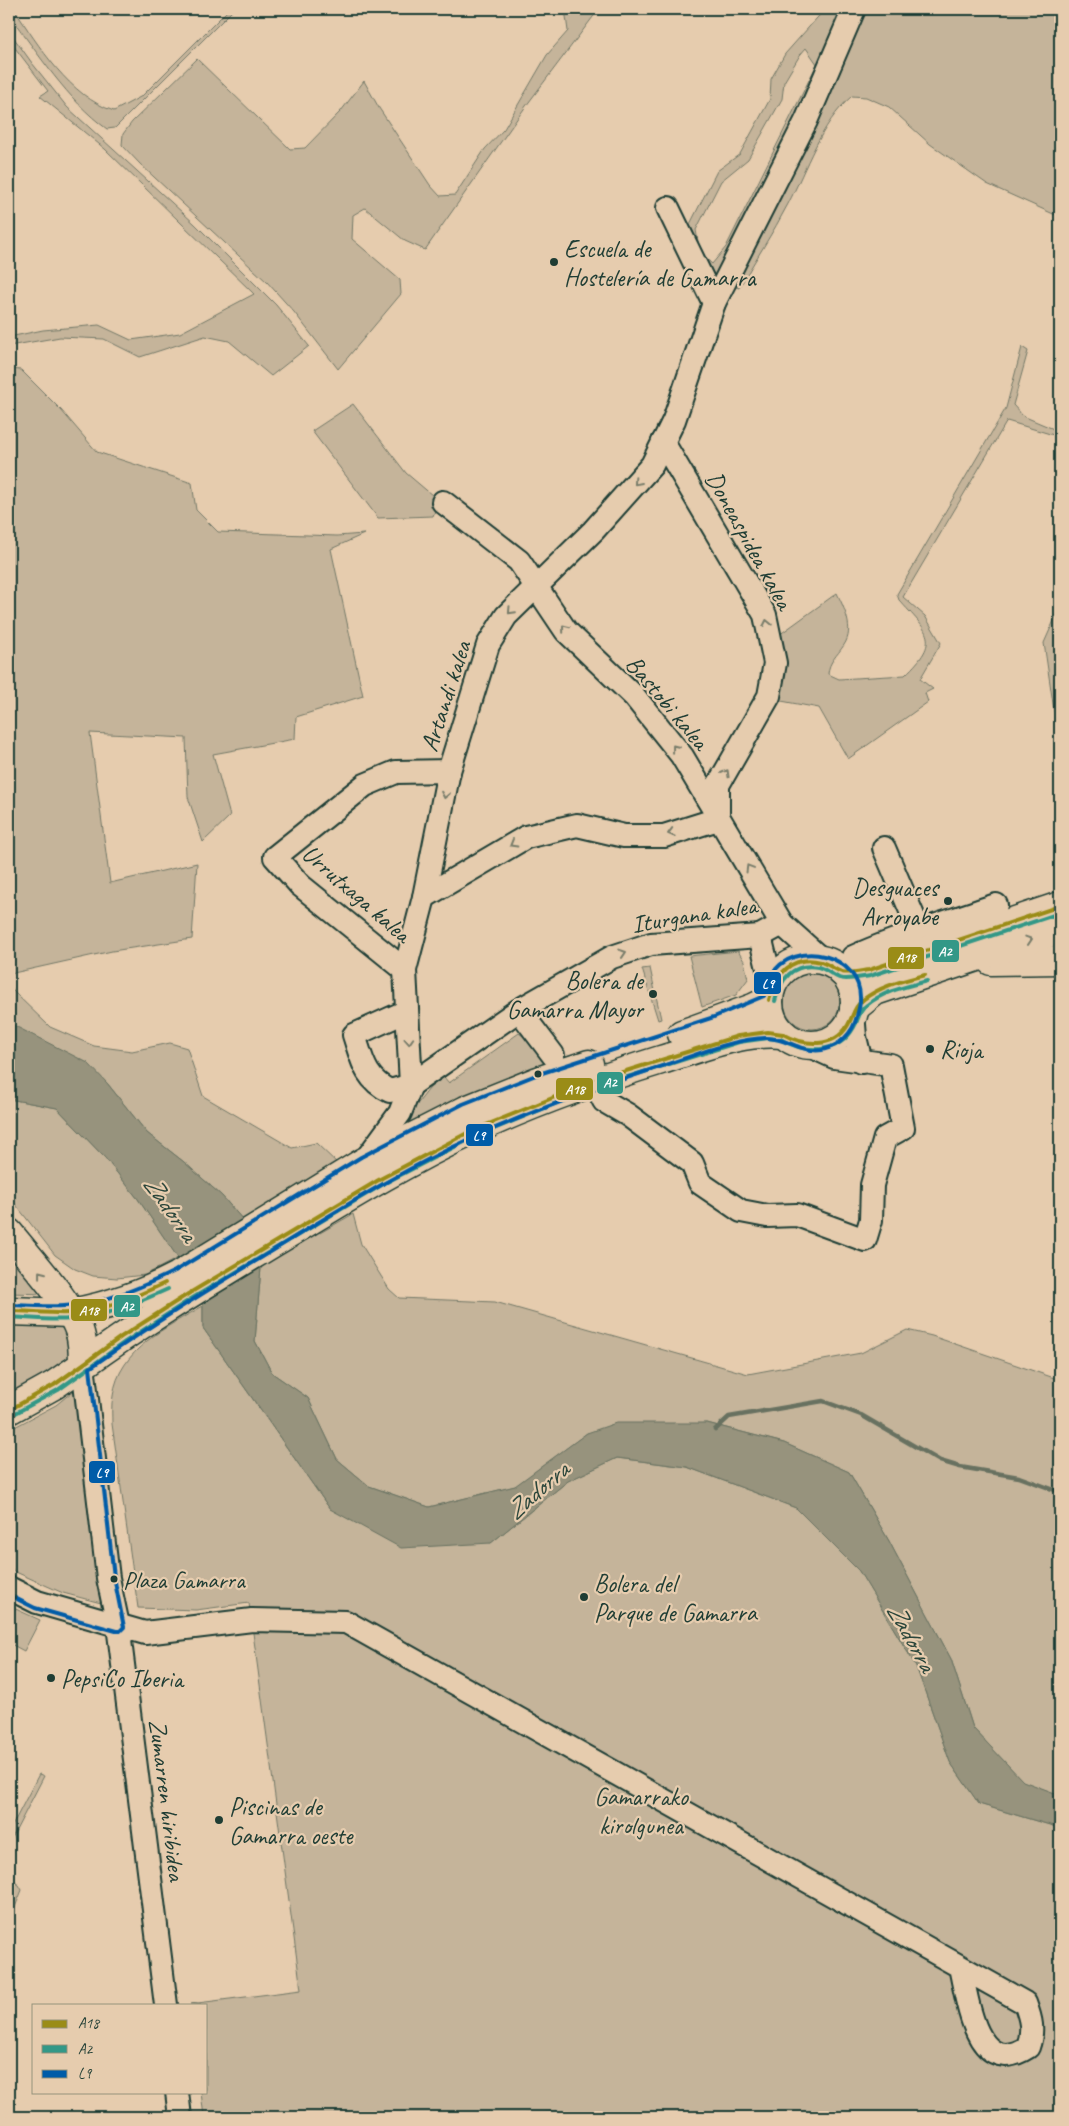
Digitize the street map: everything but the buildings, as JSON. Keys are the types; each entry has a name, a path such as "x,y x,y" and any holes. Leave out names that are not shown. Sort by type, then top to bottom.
{"main road":[{"path":"1022,918 1060,896"},
{"path":"338,1192 364,1162 484,1103 538,1081 716,1023 753,1008 770,993 780,973 792,964 807,959 838,968 869,970 1060,906"},
{"path":"770,993 770,1012 775,1024 783,1034 790,1039 808,1045 823,1043 836,1037 847,1026 854,1010 876,991 1060,929"},
{"path":"964,961 1060,960"},
{"path":"838,968 852,988 854,1010"},
{"path":"9,1410 54,1385 83,1365 121,1337 183,1285 338,1192 469,1132 738,1036 768,1032 783,1034"},
{"path":"9,1233 71,1312 80,1331 83,1347 83,1365"},
{"path":"9,1311 71,1312 98,1308 183,1285"}],"street":[{"name":"Artandi kalea","path":"364,1162 400,1113 411,1085 405,970 424,897 450,771 488,645 506,616 600,524 652,465 674,420 714,303 806,121 854,9"},
{"path":"668,208 714,303"},
{"name":"Doneaspidea kalea","path":"663,442 765,615 775,663 770,696 718,785 718,820"},
{"name":"Bastobi kalea","path":"443,502 519,561 566,631 634,696 682,756 718,820 782,924 838,968"},
{"name":"Urrutxaga kalea","path":"405,970 300,885 274,858 364,785 396,772 450,771"},
{"path":"424,897 526,837 577,825 624,836 664,836 718,820"},
{"path":"884,848 920,932"},
{"path":"838,968 853,957 888,941 920,932 996,905"},
{"name":"Iturgana kalea","path":"411,1085 519,1010 612,956 651,944 760,936 782,924"},
{"path":"760,936 770,993"},
{"path":"519,1010 553,1054"},
{"path":"854,1010 855,1037 861,1062"},
{"path":"407,1011 354,1035 368,1073 379,1086 390,1091 411,1085"},
{"path":"597,1087 604,1100 628,1115 692,1163 700,1183 741,1211 767,1216 797,1215 865,1240 870,1220 872,1185 884,1138 903,1128 891,1065 834,1057 808,1045"},
{"name":"Zumarren hiribidea","path":"83,1365 108,1578 118,1625 166,2004"},
{"path":"9,1588 37,1602 145,1633 252,1620 346,1622 960,1968"},
{"path":"177,2094 180,2117"}],"green space":[{"path":"9,9 14,9 56,68 69,82 98,104 114,111 142,96 229,9 234,9 115,128 107,129 92,117 66,90 9,15"},
{"path":"565,9 599,9 526,106 425,250 405,241 365,208 353,215 352,239 400,280 401,294 338,369 294,312 267,282 122,145 123,134 132,122 197,59 290,149 305,148 341,111 364,81 379,108 430,185 440,196 455,195 485,149 504,129 547,55 568,31"},
{"path":"825,9 851,9 718,282 712,281 686,232 717,171 740,154 770,99 771,79 785,54","holes":["806,48 817,64 726,247 712,264 700,253 696,230 721,181 748,159 782,99 784,82"]},
{"path":"860,9 1051,9 1060,32 1060,217 987,184 930,144 889,107 866,97 852,96 841,107 823,133 782,215 739,288 729,285"},
{"path":"9,31 67,107 195,224 276,305 309,346 271,376 229,341 205,336 140,357 104,339 60,337 9,346 9,337 43,330 99,325 131,340 180,333 254,294 105,149 40,96 48,91 9,40"},
{"path":"1022,347 1028,351 1013,405 1023,416 1056,430 1060,429 1060,437 1007,421 903,597 925,616 941,643 920,679 933,689 925,693 928,702 848,759 819,708 776,700 779,635 837,593 843,605 849,632 844,645 832,662 828,674 839,679 905,675 917,663 924,653 927,636 917,620 899,600 897,594 1006,408"},
{"path":"9,369 21,370 61,410 97,452 192,483 196,510 218,532 337,536 364,534 331,549 363,696 296,717 295,739 213,754 230,816 203,842 188,797 186,738 90,733 110,883 197,863 192,939 112,951 9,974"},
{"path":"353,404 406,473 439,501 433,516 378,518 312,431"},
{"path":"1060,607 1060,751 1044,643"},
{"path":"738,951 744,961 748,979 736,995 702,1007 689,956"},
{"name":"Bolera de Gamarra Mayor","path":"650,968 661,1019 658,1020 642,969"},
{"path":"806,973 818,973 828,977 836,985 840,1001 836,1017 828,1025 818,1029 806,1029 796,1025 788,1017 784,1007 784,995 788,985 796,977"},
{"path":"9,985 50,1027 94,1046 132,1051 170,1043 187,1048 203,1096 292,1148 316,1143 338,1164 285,1195 320,1233 353,1214 361,1244 389,1289 399,1298 495,1302 748,1374 861,1353 907,1330 932,1336 1060,1380 1060,1795 1023,1782 973,1728 951,1659 889,1541 849,1472 784,1443 707,1423 587,1433 516,1486 429,1507 369,1486 337,1459 308,1398 272,1373 255,1341 263,1243 222,1196 184,1162 147,1133 107,1083 9,1023"},
{"path":"519,1033 556,1062 475,1092 397,1130 429,1089 443,1076 449,1083"},
{"path":"9,1099 57,1108 106,1159 138,1199 178,1258 145,1275 117,1278 93,1276 75,1269 55,1255 9,1196"},
{"path":"9,1245 47,1294 9,1293"},
{"name":"Gamarrako kirolgunea","path":"203,1306 203,1328 330,1509 491,1543 568,1481 617,1458 687,1467 796,1508 859,1571 916,1666 950,1762 979,1804 1060,1828 1060,2117 565,2117 556,2111 503,2117 204,2117 201,2094 208,2094 208,2004 190,2004 301,1990 249,1603 196,1610 138,1608 112,1424 113,1396 117,1380 135,1352 160,1331"},
{"path":"9,1322 57,1325 62,1328 68,1335 70,1359 9,1399"},
{"path":"77,1388 103,1597 101,1603 63,1593 9,1569 9,1430 56,1405"},
{"path":"9,1606 40,1620 24,1651 9,1643"},
{"path":"39,1774 44,1776 10,1842 9,1832"},
{"path":"9,1878 19,1885 22,1890 9,1922"}],"water":[{"name":"Zadorra","path":"9,1023 88,1063 107,1083 147,1133 184,1162 222,1196 263,1243 255,1341 272,1373 308,1398 337,1459 369,1486 429,1507 515,1486 587,1433 616,1423 707,1423 784,1443 849,1472 889,1541 951,1659 973,1728 1023,1781 1060,1795 1060,1828 979,1804 950,1762 916,1666 859,1571 796,1508 687,1467 617,1458 568,1481 491,1543 401,1548 330,1509 203,1328 203,1306 178,1258 138,1199 106,1159 57,1108 9,1099"}],"waterway":[{"path":"715,1430 729,1417 823,1401 861,1415 940,1461 960,1467 1019,1477 1060,1492"}],"transit line":[{"name":"A18","path":"769,1000 780,975 793,964 801,961 821,962 845,973 869,970 1060,906"},
{"name":"A2","path":"775,1001 784,980 789,974 801,967 818,967 842,979 870,976 1060,913"},
{"name":"L9","path":"9,1305 79,1305 107,1299 149,1283 175,1271 361,1157 463,1104 536,1075 714,1017 764,996 771,976 781,964 795,957 810,954 825,956 839,962 850,972 858,985 860,1003 855,1022 845,1038 829,1048 822,1050 807,1049 781,1040 767,1038 739,1041 601,1087 500,1126 426,1160 354,1201 173,1312 90,1368 114,1577 124,1627 120,1631 116,1631 35,1608 9,1595"},
{"name":"A18","path":"783,1034 809,1043 827,1042 842,1033 856,1008 871,994 885,987 925,975"},
{"name":"A2","path":"780,1039 789,1044 810,1049 830,1047 839,1043 847,1036 864,1007 874,1000 895,990 927,981"},
{"name":"A18","path":"9,1410 54,1385 121,1337 188,1294 382,1178 469,1132 594,1081 738,1036 768,1032 783,1034"},
{"name":"A2","path":"12,1415 58,1390 125,1342 191,1299 385,1183 472,1138 596,1087 739,1042 768,1038 782,1040"},
{"name":"A18","path":"9,1311 83,1312 119,1302 165,1283"},
{"name":"A2","path":"9,1317 56,1320 84,1318 121,1309 168,1289"}],"place":[{"name":"Escuela de Hostelería de Gamarra","path":"554,262"},
{"name":"Desguaces Arroyabe","path":"948,901"},
{"name":"Bolera de Gamarra Mayor","path":"653,994"},
{"name":"Rioja","path":"930,1049"},
{"name":"Plaza Gamarra","path":"114,1579"},
{"name":"Bolera del Parque de Gamarra","path":"584,1597"},
{"name":"PepsiCo Iberia","path":"51,1678"},
{"name":"Piscinas de Gamarra oeste","path":"219,1820"}]}
